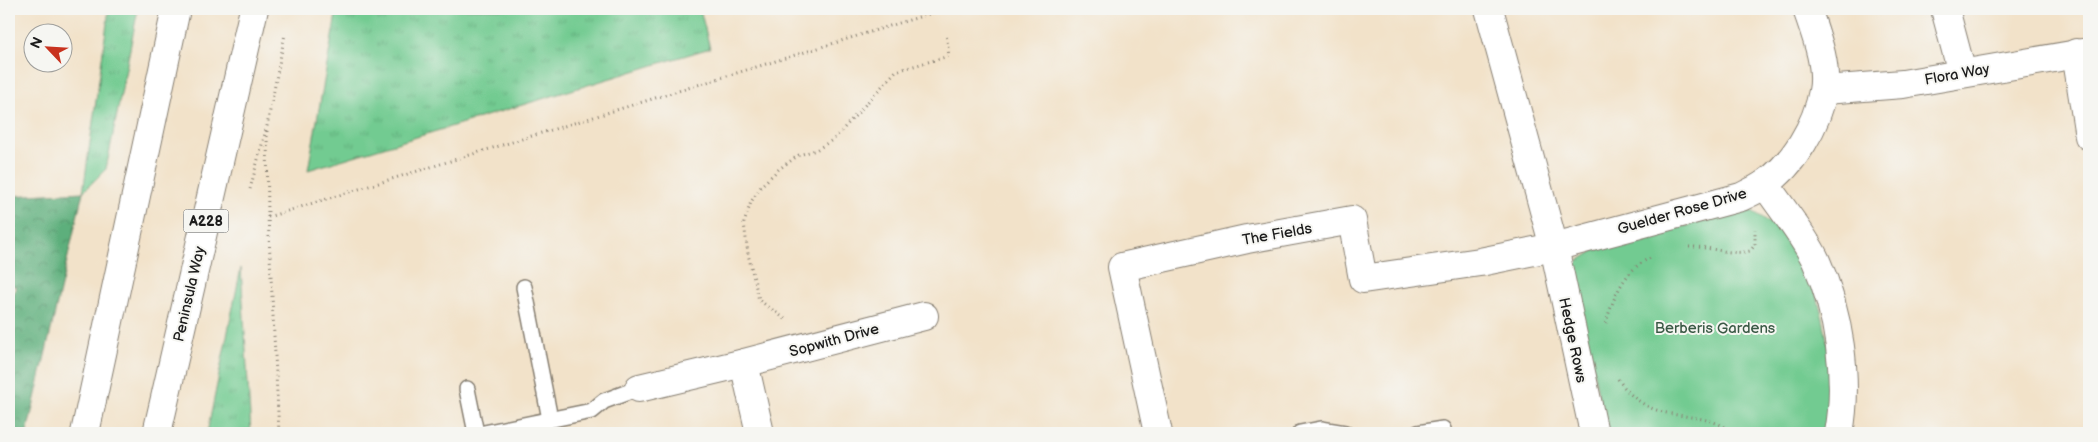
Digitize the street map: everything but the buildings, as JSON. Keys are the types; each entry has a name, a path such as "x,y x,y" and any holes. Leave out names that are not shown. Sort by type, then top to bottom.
{"street":[{"path":"85,433 176,9"},
{"name":"Peninsula Way","path":"157,433 254,9"},
{"path":"1489,9 1554,247"},
{"name":"Guelder Rose Drive","path":"1554,247 1741,196 1766,184 1788,162 1805,139 1824,90 1822,59 1807,9"},
{"path":"1945,9 1962,73"},
{"path":"2083,52 2089,136"},
{"name":"Flora Way","path":"1824,90 1903,84 2083,52"},
{"path":"1766,184 1816,261 1831,311 1844,377 1844,409 1839,433"},
{"name":"The Fields","path":"1158,433 1122,267 1247,239 1352,220 1363,279 1480,262 1554,247"},
{"name":"Hedge Rows","path":"1554,247 1594,433"},
{"name":"Sopwith Drive","path":"640,388 796,350 924,316"},
{"path":"744,363 760,433"}],"lane":[{"path":"524,287 550,420"},
{"path":"484,433 592,411 604,401 640,388"},
{"path":"467,389 476,433"},
{"path":"1300,433 1322,429 1346,433"},
{"path":"1418,433 1443,429"}],"path":[{"path":"268,216 945,9"},
{"path":"278,433 268,216 267,126 286,28"},
{"path":"796,350 788,321 759,300 748,254 744,223 750,202 779,168 799,155 816,150 834,139 896,71 949,56 946,33"},
{"path":"1683,248 1700,246 1734,253 1750,252 1755,245 1755,223 1780,207"},
{"path":"1605,327 1611,306 1620,286 1644,261 1657,255"},
{"path":"1614,372 1635,399 1647,407 1676,416 1716,424 1734,433"}],"green space":[{"path":"109,9 138,9 106,169 83,192"},
{"path":"337,9 700,9 710,48 308,170"},
{"path":"83,192 27,433 9,433 9,312 16,286 9,286 9,196"},
{"name":"Berberis Gardens","path":"1752,211 1767,220 1792,243 1810,276 1817,297 1828,344 1830,368 1831,391 1825,433 1606,433 1573,270 1578,261 1595,250 1739,212"},
{"path":"241,268 251,433 207,433"}]}
